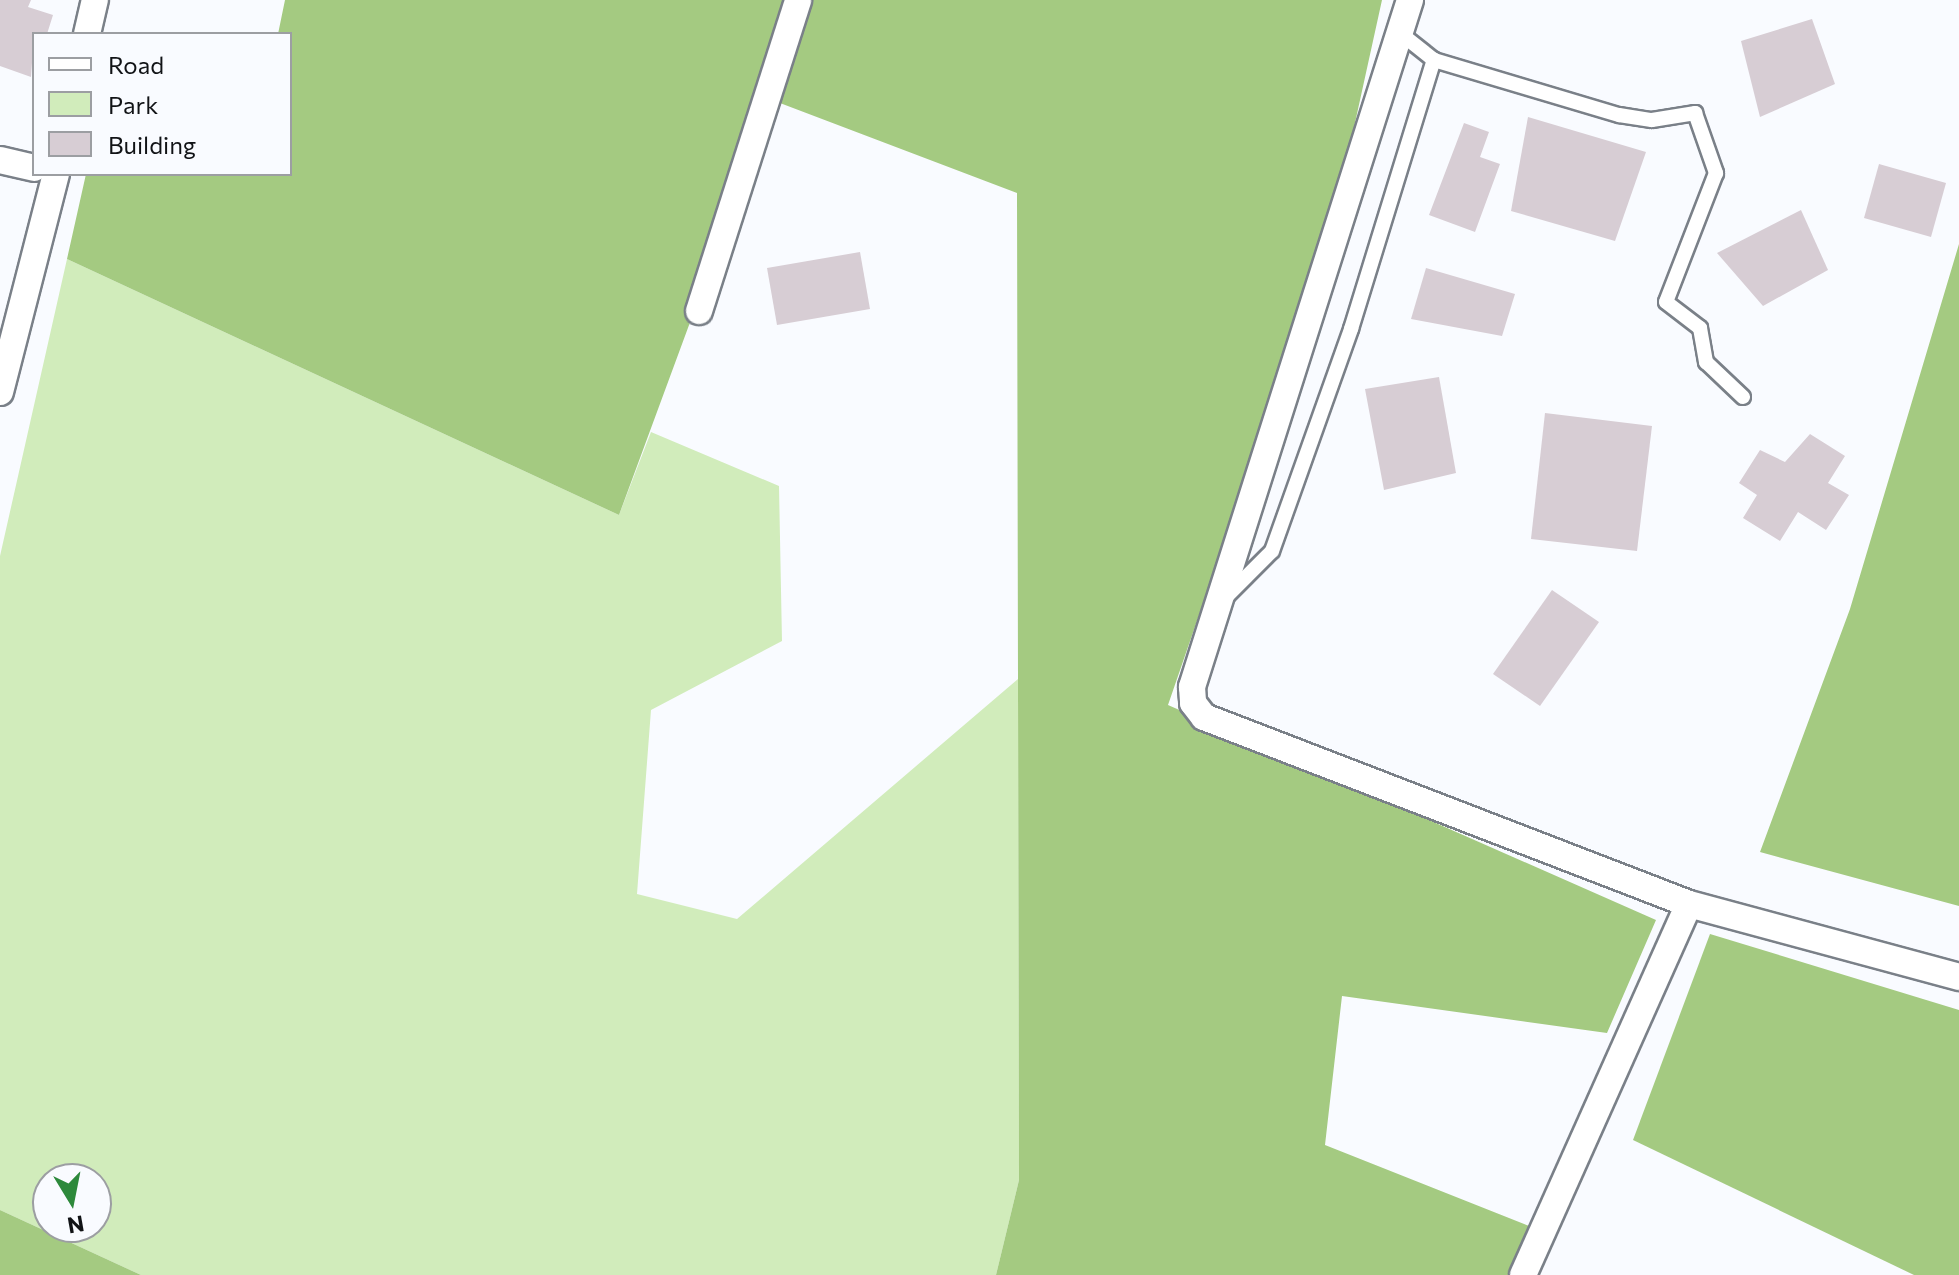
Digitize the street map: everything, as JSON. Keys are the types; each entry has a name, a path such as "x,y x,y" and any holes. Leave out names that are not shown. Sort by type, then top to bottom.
{"street":[{"path":"87,32 95,0"},
{"path":"699,311 798,0"},
{"path":"1410,0 1217,606 1192,687 1193,703 1204,717 1689,904 1959,977"},
{"path":"0,160 32,168"},
{"path":"0,392 55,176"},
{"path":"1523,1275 1689,904"}],"lane":[{"path":"1400,33 1434,60 1619,115 1652,120 1695,113 1716,173 1666,302 1700,328 1706,362 1743,397"},
{"path":"1217,606 1272,551 1351,329 1434,60"}],"green space":[{"path":"285,0 1382,0 1331,232 1168,705 1656,920 1607,1033 1342,996 1325,1145 1534,1228 1522,1275 996,1275 1019,1180 1017,193 772,100 619,515 67,259 86,176 292,176 292,32 278,32"},
{"path":"1959,244 1959,906 1760,852 1850,609"},
{"path":"67,259 619,515 651,432 779,486 782,641 651,710 637,894 737,919 1018,679 1019,1180 996,1275 141,1275 72,1243 112,1243 112,1163 32,1163 32,1225 0,1210 0,556"},
{"path":"1710,934 1959,1010 1959,1275 1914,1275 1633,1140"},
{"path":"0,1210 32,1225 32,1243 72,1243 141,1275 0,1275"}],"building":[{"path":"0,0 31,0 28,7 53,15 48,32 32,32 31,77 0,66"},
{"path":"1812,19 1835,84 1760,117 1741,41"},
{"path":"1528,117 1646,152 1615,241 1511,211"},
{"path":"1464,123 1489,132 1480,157 1500,164 1475,232 1429,215"},
{"path":"1879,164 1946,183 1931,237 1864,218"},
{"path":"1801,210 1828,270 1763,306 1717,253"},
{"path":"860,252 870,309 777,325 767,268"},
{"path":"1426,268 1515,294 1502,336 1411,319"},
{"path":"1439,377 1456,473 1384,490 1365,389"},
{"path":"1545,413 1652,426 1637,551 1531,539"},
{"path":"1810,434 1845,456 1828,483 1849,495 1826,530 1798,512 1780,541 1743,518 1757,495 1739,483 1760,450 1785,462"},
{"path":"1552,590 1599,622 1540,706 1493,674"}]}
